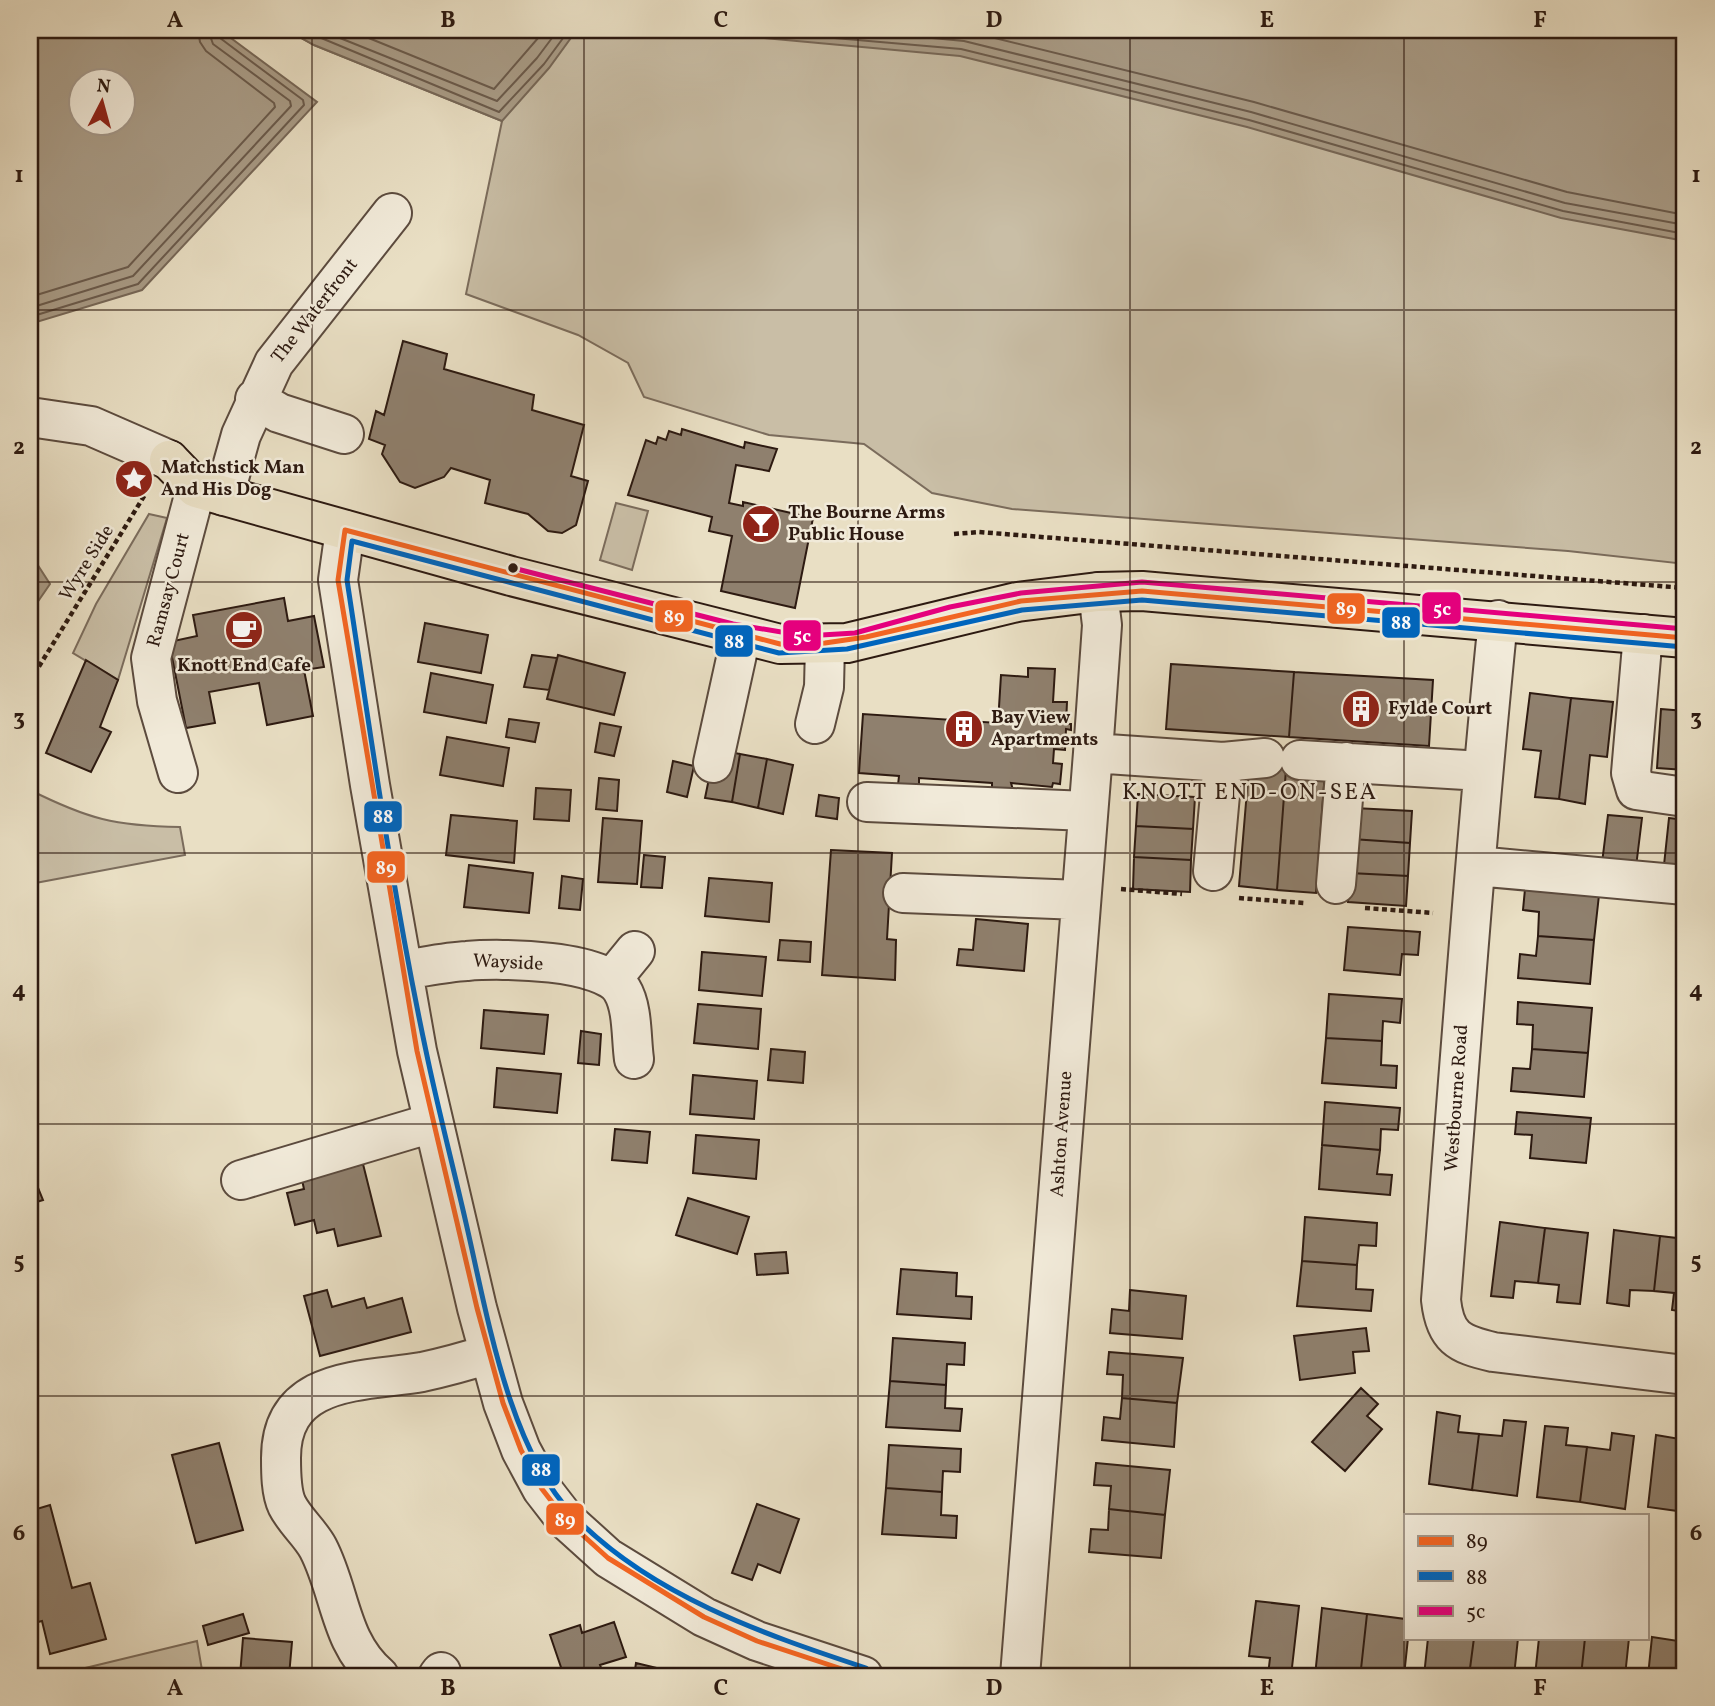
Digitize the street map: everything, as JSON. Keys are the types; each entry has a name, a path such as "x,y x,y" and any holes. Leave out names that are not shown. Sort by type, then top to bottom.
{"main road":[{"path":"169,460 210,492 741,636 780,644 825,645 886,635 1017,601 1098,592 1142,591 1685,638"}],"street":[{"name":"The Waterfront","path":"210,492 241,435 255,399 274,363 392,213"},
{"path":"255,399 279,413 344,434"},
{"path":"30,417 91,426 169,460"},
{"name":"Ramsay Court","path":"178,773 157,701 151,658 210,492"},
{"path":"345,530 337,567 356,788 403,970 432,1123 489,1354 521,1450 542,1489 566,1520 608,1558 704,1617 757,1641 863,1676"},
{"name":"Ashton Avenue","path":"1020,1676 1093,753 1102,625 1098,592"},
{"name":"Westbourne Road","path":"1498,620 1482,771 1441,1300 1443,1322 1454,1337 1469,1346 1493,1352 1685,1375"},
{"path":"1643,634 1631,773 1636,790 1685,797"},
{"path":"713,763 741,636"},
{"path":"815,724 824,687 825,645"},
{"path":"1093,753 1223,762 1282,759 1482,771"},
{"path":"1223,762 1226,884"},
{"path":"1334,898 1346,762"},
{"path":"867,802 1087,811"},
{"path":"1476,866 1685,885"},
{"path":"903,893 1081,893"},
{"name":"Wayside","path":"403,970 494,960 591,970 624,965 623,991 634,1059"},
{"path":"241,1180 432,1123"},
{"path":"379,1676 363,1663 348,1637 318,1548 287,1505 281,1475 281,1446 284,1435 300,1406 316,1392 338,1383 423,1371 489,1354"}],"path":[{"name":"Wyre Side","path":"30,681 169,460"},
{"path":"954,534 979,533 1685,588"},
{"path":"1226,884 1471,916"},
{"path":"1081,893 1183,894"}],"shaded area":[{"path":"287,30 1685,30 1685,564 1568,551 1012,509 932,493 864,444 769,435 644,397 628,363 578,335 466,294 502,121 314,45"},
{"path":"616,503 648,511 632,570 600,560"},
{"path":"149,514 167,518 118,680 73,653 96,604"},
{"path":"30,790 69,808 102,819 137,825 180,827 185,855 30,884"},
{"path":"197,1641 203,1676 52,1676"}],"water":[{"path":"30,30 220,30 317,102 142,290 30,324"},
{"path":"287,30 1685,30 1685,241 1561,218 1247,127 960,56 764,38 576,31 549,68 502,121 314,45"},
{"path":"30,553 50,584 30,613"}],"building":[{"path":"403,341 447,354 444,369 534,395 532,410 584,425 571,476 588,481 576,525 562,533 548,531 528,514 485,503 490,480 451,468 444,477 415,488 400,482 382,454 385,445 369,439 376,411 384,415"},
{"name":"The Bourne Arms Public House","path":"682,429 744,448 745,442 777,449 769,471 736,465 729,503 743,506 743,502 813,518 795,608 721,591 732,536 709,531 712,517 628,495 646,440 656,444 658,437 666,440 669,431 681,435"},
{"path":"284,598 288,621 314,616 324,667 304,670 313,716 267,725 259,683 209,692 215,723 186,728 169,642 197,636 193,615"},
{"path":"425,623 488,635 481,673 418,662"},
{"path":"532,655 557,658 549,690 524,687"},
{"path":"558,655 625,673 614,715 547,699"},
{"path":"86,660 118,680 100,727 111,732 91,772 46,753"},
{"path":"1171,664 1294,672 1289,737 1166,729"},
{"name":"Bay View Apartments","path":"1028,668 1055,669 1053,702 1067,702 1066,724 1071,724 1071,730 1066,729 1065,750 1054,749 1053,763 1062,764 1060,784 1053,783 1052,787 1011,783 1013,790 992,790 992,783 919,778 919,786 898,785 899,776 859,773 863,714 998,723 1001,675 1028,677"},
{"name":"Fylde Court","path":"1294,672 1433,680 1429,746 1289,737"},
{"path":"431,673 493,685 486,723 424,712"},
{"path":"1530,693 1571,698 1559,799 1535,797 1541,751 1523,749"},
{"path":"1571,698 1613,702 1607,757 1590,755 1585,804 1559,799"},
{"path":"1661,709 1685,711 1685,770 1657,768"},
{"path":"509,719 539,723 535,742 506,737"},
{"path":"600,723 621,727 614,756 595,752"},
{"path":"447,737 509,748 503,786 440,775"},
{"path":"715,749 740,754 732,802 705,798"},
{"path":"740,754 767,759 758,808 732,802"},
{"path":"767,759 793,765 783,814 758,808"},
{"path":"673,761 694,766 687,797 667,792"},
{"path":"1249,767 1286,769 1277,890 1239,886"},
{"path":"1286,769 1325,772 1316,893 1277,890"},
{"path":"599,778 619,780 617,811 596,809"},
{"path":"536,788 571,790 569,821 534,819"},
{"path":"1138,794 1195,797 1193,829 1136,826"},
{"path":"819,795 839,798 837,819 816,816"},
{"path":"1354,808 1412,811 1410,843 1352,839"},
{"path":"451,815 517,821 514,863 446,855"},
{"path":"1608,815 1642,818 1636,867 1602,863"},
{"path":"603,818 642,821 637,884 598,882"},
{"path":"1669,818 1685,820 1685,867 1664,865"},
{"path":"1136,826 1193,829 1191,860 1134,857"},
{"path":"1352,839 1410,843 1408,876 1350,873"},
{"path":"831,850 892,853 887,939 896,940 895,980 822,975"},
{"path":"644,855 665,857 662,888 641,887"},
{"path":"1134,857 1191,860 1190,892 1133,889"},
{"path":"469,865 533,873 529,913 464,907"},
{"path":"1350,873 1408,876 1406,906 1348,902"},
{"path":"562,876 583,879 580,910 559,908"},
{"path":"709,878 772,883 769,922 705,916"},
{"path":"1525,889 1599,895 1594,940 1538,936 1539,912 1523,910"},
{"path":"976,919 1028,924 1024,971 957,965 959,949 973,950"},
{"path":"1348,927 1420,932 1418,955 1402,954 1400,975 1344,970"},
{"path":"1538,936 1594,940 1590,984 1518,978 1520,954 1536,956"},
{"path":"780,940 811,942 810,962 778,960"},
{"path":"702,952 766,957 762,996 699,990"},
{"path":"1329,994 1402,999 1400,1023 1383,1021 1382,1041 1326,1038"},
{"path":"1518,1002 1592,1008 1588,1053 1532,1049 1533,1025 1517,1024"},
{"path":"698,1004 761,1009 758,1049 694,1043"},
{"path":"484,1010 548,1015 544,1054 481,1048"},
{"path":"581,1031 601,1034 599,1065 578,1063"},
{"path":"1326,1038 1382,1041 1381,1065 1397,1066 1396,1088 1322,1083"},
{"path":"771,1049 805,1052 803,1083 768,1080"},
{"path":"1532,1049 1588,1053 1584,1097 1511,1091 1513,1068 1530,1069"},
{"path":"497,1068 561,1074 557,1113 494,1107"},
{"path":"693,1075 757,1081 754,1119 690,1114"},
{"path":"1325,1102 1400,1108 1398,1130 1381,1129 1380,1150 1322,1145"},
{"path":"1517,1112 1591,1118 1586,1163 1530,1158 1532,1135 1515,1134"},
{"path":"615,1129 650,1132 647,1163 612,1160"},
{"path":"696,1135 759,1140 756,1179 693,1173"},
{"path":"1322,1145 1380,1150 1377,1174 1392,1175 1390,1195 1319,1189"},
{"path":"363,1164 381,1236 338,1246 334,1229 317,1233 314,1220 295,1225 287,1193 304,1189 302,1180"},
{"path":"30,1168 43,1200 30,1204"},
{"path":"688,1198 749,1217 737,1254 676,1235"},
{"path":"1305,1217 1377,1223 1376,1246 1359,1245 1357,1265 1302,1261"},
{"path":"1500,1222 1545,1228 1538,1283 1515,1281 1513,1298 1491,1296"},
{"path":"1545,1228 1588,1233 1580,1304 1557,1302 1559,1285 1538,1283"},
{"path":"1614,1230 1660,1236 1654,1291 1630,1290 1629,1306 1607,1303"},
{"path":"1660,1236 1685,1239 1685,1312 1672,1310 1674,1293 1654,1291"},
{"path":"786,1252 788,1273 757,1275 755,1254"},
{"path":"1302,1261 1357,1265 1356,1289 1373,1290 1371,1311 1297,1306"},
{"path":"901,1269 957,1273 956,1296 972,1297 971,1319 897,1314"},
{"path":"327,1290 332,1307 364,1298 367,1308 402,1298 411,1332 320,1356 304,1296"},
{"path":"1130,1290 1186,1296 1182,1339 1110,1333 1112,1309 1129,1311"},
{"path":"1366,1328 1369,1351 1353,1352 1355,1373 1300,1380 1294,1336"},
{"path":"893,1338 965,1343 964,1365 947,1364 946,1385 890,1381"},
{"path":"1109,1352 1183,1358 1177,1403 1122,1398 1123,1375 1107,1374"},
{"path":"890,1381 946,1385 945,1408 962,1409 960,1431 886,1427"},
{"path":"1361,1388 1378,1404 1367,1416 1382,1429 1345,1471 1312,1442"},
{"path":"1122,1398 1177,1403 1174,1447 1102,1440 1104,1417 1120,1419"},
{"path":"1437,1412 1460,1416 1458,1432 1479,1434 1472,1490 1429,1484"},
{"path":"1504,1420 1526,1422 1517,1496 1472,1490 1479,1434 1502,1436"},
{"path":"1545,1426 1568,1428 1566,1445 1587,1447 1580,1502 1537,1497"},
{"path":"1612,1433 1634,1436 1625,1509 1580,1502 1587,1447 1610,1450"},
{"path":"1656,1435 1680,1439 1677,1455 1685,1456 1685,1512 1648,1507"},
{"path":"219,1443 243,1530 196,1543 172,1455"},
{"path":"889,1445 961,1449 960,1472 943,1471 942,1492 886,1488"},
{"path":"1096,1463 1170,1470 1165,1515 1109,1509 1111,1486 1094,1485"},
{"path":"886,1488 942,1492 941,1515 957,1516 956,1538 882,1534"},
{"path":"757,1504 799,1519 780,1573 758,1564 752,1580 732,1573"},
{"path":"50,1505 72,1588 90,1583 106,1639 50,1654 42,1621 30,1624 30,1511"},
{"path":"1109,1509 1165,1515 1161,1558 1089,1552 1091,1529 1108,1530"},
{"path":"1256,1601 1299,1606 1291,1676 1268,1675 1270,1658 1249,1656"},
{"path":"1322,1608 1367,1614 1361,1669 1337,1668 1336,1676 1315,1676"},
{"path":"243,1614 249,1633 208,1645 203,1626"},
{"path":"1367,1614 1404,1619 1404,1640 1408,1640 1404,1676 1381,1676 1382,1671 1361,1669"},
{"path":"614,1622 626,1657 600,1665 602,1670 581,1676 564,1676 550,1635 580,1625 582,1633"},
{"path":"1652,1637 1685,1642 1685,1676 1648,1676"},
{"path":"243,1638 292,1642 289,1676 240,1676"},
{"path":"1428,1640 1474,1640 1469,1676 1424,1676"},
{"path":"1474,1640 1518,1640 1514,1676 1469,1676"},
{"path":"1539,1640 1585,1640 1581,1676 1535,1676"},
{"path":"1585,1640 1629,1640 1625,1676 1581,1676"},
{"path":"636,1663 665,1670 663,1676 634,1676"}],"transit line":[{"name":"89","path":"863,1676 757,1641 704,1617 608,1558 566,1520 542,1489 521,1450 503,1403 477,1308 417,1051 338,580 345,530 780,644 825,643 866,637 1021,601 1142,591 1685,638"},
{"name":"88","path":"866,1668 748,1626 672,1590 637,1568 603,1543 573,1515 551,1487 532,1453 516,1416 492,1337 414,993 383,816 347,580 352,541 779,653 847,649 1022,610 1142,600 1684,647"},
{"name":"5c","path":"513,568 733,624 805,636 855,633 950,607 1021,593 1142,582 1685,629"}],"place":[{"name":"Matchstick Man And His Dog","path":"134,479"},
{"name":"The Bourne Arms Public House","path":"761,524"},
{"name":"Knott End Cafe","path":"244,630"},
{"name":"Fylde Court","path":"1361,709"},
{"name":"Bay View Apartments","path":"964,729"}],"district":[{"name":"KNOTT END-ON-SEA","path":"1250,793"}]}
